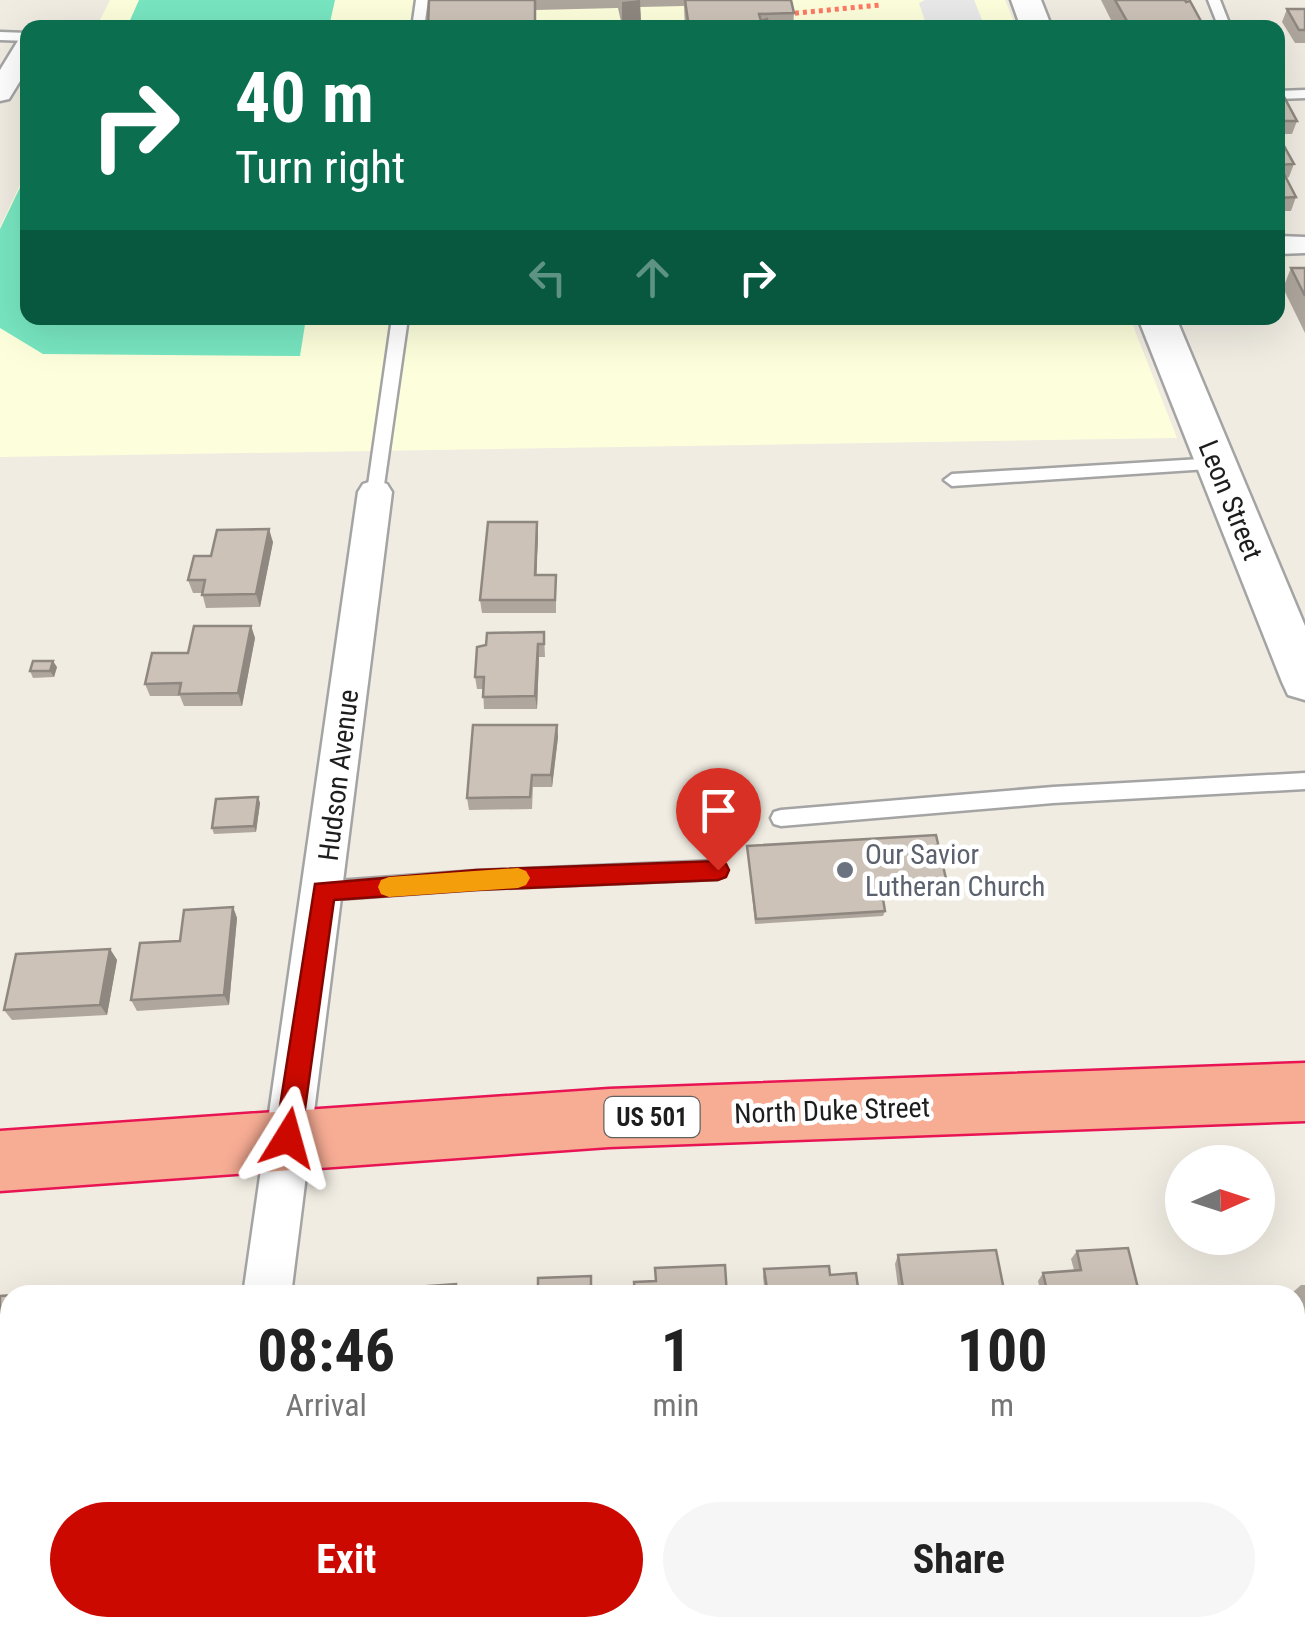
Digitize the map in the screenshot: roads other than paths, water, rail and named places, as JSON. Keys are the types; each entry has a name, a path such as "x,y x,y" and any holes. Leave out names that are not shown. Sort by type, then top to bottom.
{"highway":[{"name":"North Duke Street","path":"0,1160 609,1118 1305,1092"}],"street":[{"path":"0,93 20,55"},
{"name":"Leon Street","path":"1160,325 1305,682"},
{"name":"Hudson Avenue","path":"267,1285 375,492"}],"lane":[{"path":"375,492 399,325"},
{"path":"952,480 1216,464"},
{"path":"781,818 1052,795 1305,781"},
{"path":"323,891 718,870"}],"place":[{"name":"Our Savior Lutheran Church","path":"845,870"}]}
